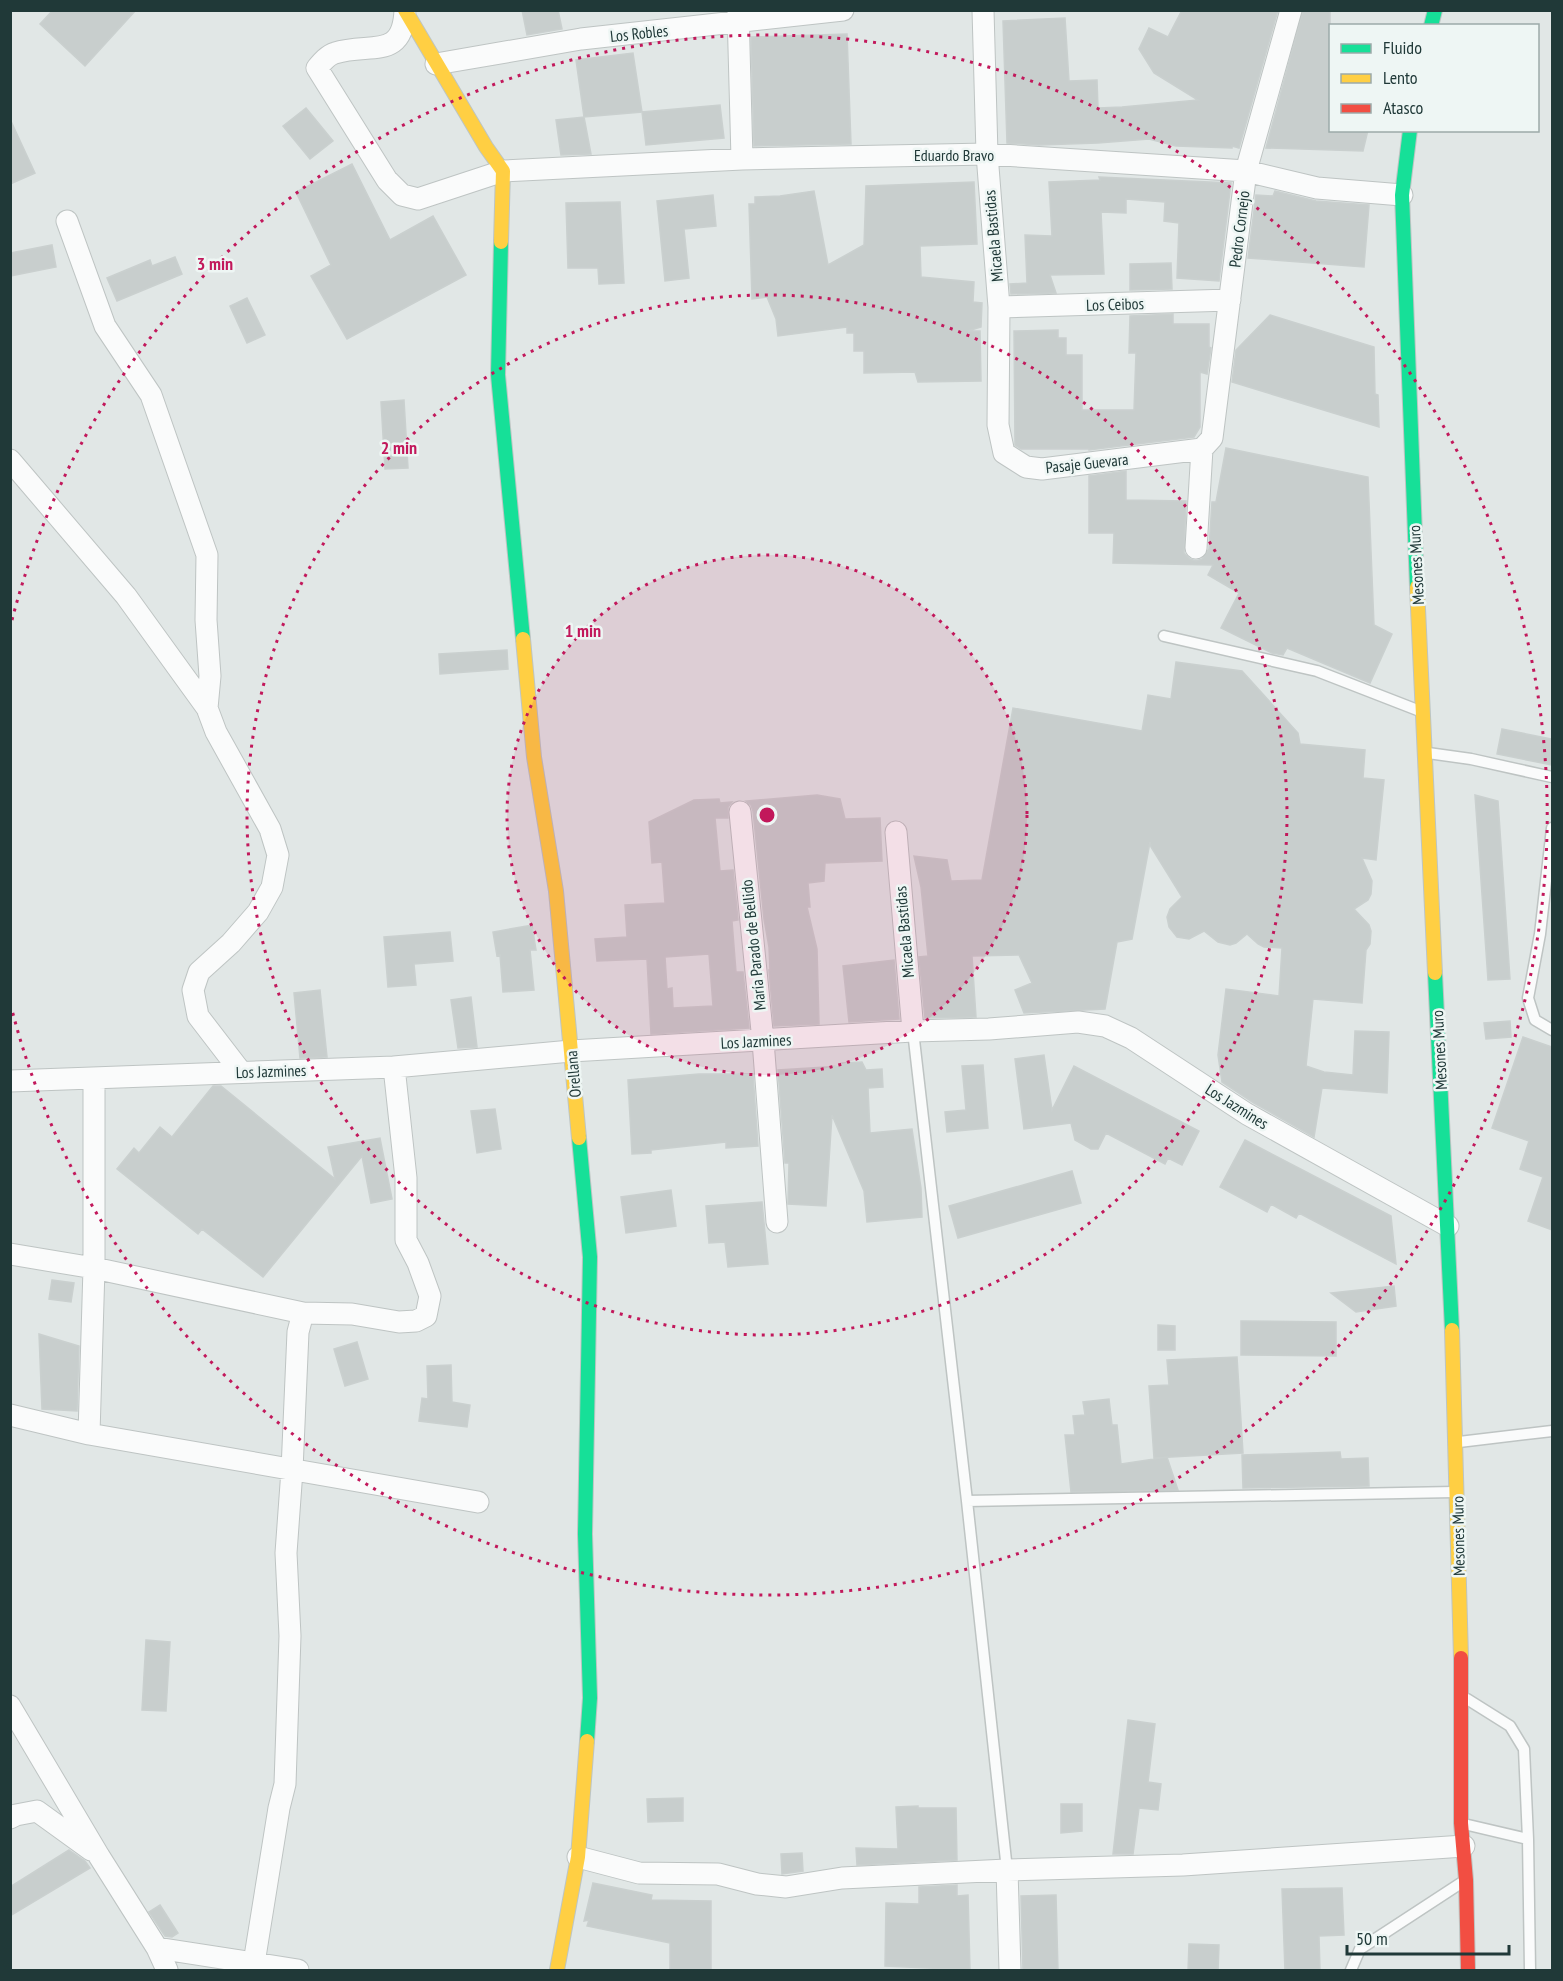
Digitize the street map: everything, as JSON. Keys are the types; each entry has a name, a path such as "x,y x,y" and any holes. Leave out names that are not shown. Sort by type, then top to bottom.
{"main road":[{"path":"405,10 486,147 503,171"},
{"name":"Mesones Muro","path":"1410,132 1402,195 1414,548 1448,1226 1462,1696 1461,1823 1466,1880 1468,1971"},
{"name":"Orellana","path":"503,171 498,375 534,757 556,891 590,1257 585,1534 590,1698 578,1857 557,1971"}],"street":[{"name":"Eduardo Bravo","path":"405,10 404,27 399,38 390,45 333,53 317,68 387,180 402,195 418,199 503,171 742,159 987,154 1246,171 1317,188 1402,195"},
{"name":"Los Robles","path":"436,64 581,39 738,17 843,10"},
{"name":"Micaela Bastidas","path":"983,10 987,154 999,308 998,425"},
{"name":"Pedro Cornejo","path":"1202,449 1212,438 1246,171 1291,10"},
{"path":"738,17 742,159"},
{"path":"67,221 105,326 151,395 207,555 206,620 210,676 207,708"},
{"name":"Los Ceibos","path":"999,308 1230,300"},
{"name":"Pasaje Guevara","path":"998,425 1004,453 1026,467 1042,469 1202,449"},
{"path":"1196,548 1202,449"},
{"path":"10,460 126,596 207,708 216,732 270,829 278,855 272,887 258,912 231,943 199,972 193,990 198,1016 241,1072"},
{"name":"María Parado de Bellido","path":"740,812 763,1041 777,1222"},
{"name":"Micaela Bastidas","path":"896,832 913,1031"},
{"name":"Los Jazmines","path":"10,1082 394,1067 571,1051 913,1031 989,1029 1078,1022 1105,1026 1131,1038 1246,1114 1448,1226"},
{"path":"10,1254 94,1268 303,1313 352,1314 399,1322 416,1322 426,1316 430,1296 418,1263 406,1240 406,1178 394,1067"},
{"path":"90,1434 94,1268 94,1079"},
{"path":"254,1963 279,1808 285,1784 290,1636 286,1553 298,1332 303,1313"},
{"path":"10,1415 90,1434 478,1502"},
{"path":"10,1706 99,1856 157,1948 167,1971"},
{"path":"10,1818 37,1811 99,1856"},
{"path":"578,1857 639,1873 718,1874 757,1884 786,1887 842,1878 1183,1865 1464,1846"},
{"path":"1007,1870 1010,1971"},
{"path":"157,1948 298,1971"}],"lane":[{"path":"1164,636 1317,671 1423,712"},
{"path":"1425,752 1471,759 1552,777"},
{"path":"1552,828 1540,934 1528,998 1535,1020 1552,1030"},
{"path":"913,1031 1007,1870"},
{"path":"1456,1442 1552,1431"},
{"path":"967,1501 1457,1492"},
{"path":"1462,1696 1510,1726 1524,1749 1530,1971"},
{"path":"1461,1823 1528,1839"},
{"path":"1351,1971 1360,1949 1466,1880"}],"building":[{"path":"53,10 136,10 85,66 40,24"},
{"path":"522,10 558,10 562,29 527,35"},
{"path":"1182,10 1278,10 1239,148 1176,146 1149,139 1039,145 1007,143 1003,21 1065,18 1069,81 1097,80 1098,108 1122,107 1198,100 1154,73 1139,49 1149,28 1168,37"},
{"path":"1303,10 1330,10 1329,132 1368,132 1363,151 1266,148"},
{"path":"847,34 851,144 754,146 751,37"},
{"path":"633,53 642,112 584,117 576,60"},
{"path":"720,105 724,138 646,145 642,112"},
{"path":"306,108 333,141 310,159 283,126"},
{"path":"584,117 591,154 561,155 556,120"},
{"path":"10,119 35,173 10,184"},
{"path":"352,164 390,240 433,216 466,275 347,339 311,276 331,265 296,192"},
{"path":"1099,177 1231,183 1219,281 1177,278 1179,223 1164,221 1165,202 1126,199 1126,213 1101,212 1104,274 1050,275 1056,293 1011,294 1010,284 1027,283 1025,235 1052,236 1049,182 1100,180"},
{"path":"974,182 977,244 920,246 921,277 974,282 973,302 982,303 981,327 968,331 980,331 981,381 918,382 915,372 864,373 864,351 854,351 854,333 847,333 847,327 778,336 776,319 767,297 752,299 749,204 755,204 755,197 814,191 828,265 864,245 866,186"},
{"path":"1275,191 1316,201 1369,205 1364,267 1248,258 1256,195 1273,196"},
{"path":"713,195 716,226 684,229 689,278 665,281 657,201"},
{"path":"620,202 624,283 599,284 598,268 568,268 566,203"},
{"path":"52,245 56,267 10,276 10,253"},
{"path":"175,257 182,274 117,301 107,278 150,260 152,266"},
{"path":"1171,263 1172,289 1130,290 1130,264"},
{"path":"247,298 265,335 247,343 230,306"},
{"path":"1173,314 1173,324 1209,324 1209,347 1211,348 1207,374 1200,372 1200,427 1194,437 1089,450 1021,449 1015,445 1014,331 1058,330 1058,338 1066,338 1066,355 1082,355 1082,410 1134,410 1136,353 1129,353 1130,316"},
{"path":"1270,315 1374,347 1375,394 1378,395 1379,427 1232,382 1236,350"},
{"path":"404,400 408,468 385,469 381,402"},
{"path":"1226,448 1368,477 1374,625 1392,634 1370,683 1287,648 1283,655 1272,653 1221,628 1239,593 1208,575 1213,565 1113,563 1114,533 1089,533 1089,476 1126,471 1126,500 1186,501 1184,553 1196,561 1202,559 1209,549 1212,502 1216,502"},
{"path":"507,650 508,669 440,674 439,654"},
{"path":"1176,662 1242,671 1298,733 1300,744 1365,750 1363,778 1384,780 1376,860 1362,858 1372,881 1371,894 1368,900 1354,909 1369,925 1371,931 1370,944 1366,950 1362,1003 1313,999 1306,1066 1324,1072 1353,1075 1355,1031 1389,1032 1387,1093 1322,1088 1314,1137 1222,1082 1218,1055 1226,989 1279,996 1282,948 1264,947 1247,934 1230,945 1218,942 1204,931 1189,939 1177,937 1169,927 1167,917 1170,909 1182,897 1150,842 1132,939 1117,942 1105,1009 1024,1013 1015,990 1032,983 1019,955 972,956 976,1017 925,1018 919,957 928,956 921,887 914,856 947,860 951,881 982,880 1013,708 1142,731 1148,695 1171,699"},
{"path":"1502,729 1552,739 1552,765 1497,754"},
{"path":"817,795 840,799 845,819 880,818 882,861 825,863 824,881 808,883 810,907 807,907 817,949 819,1024 774,1026 769,947 753,811 751,805 746,801"},
{"path":"1475,795 1498,801 1510,979 1488,980"},
{"path":"719,799 720,803 732,802 728,807 728,818 715,818 720,871 733,870 738,920 732,921 736,972 743,972 749,1028 651,1034 647,959 597,961 595,939 627,937 625,905 665,903 662,862 652,863 649,822 694,800","holes":["709,954 713,1006 673,1008 672,988 667,989 665,957"]},
{"path":"532,925 536,950 530,950 534,990 503,992 500,955 497,956 493,932"},
{"path":"450,932 453,961 414,964 416,985 388,987 384,937"},
{"path":"894,960 899,1019 849,1022 843,966"},
{"path":"320,990 327,1057 300,1058 294,993"},
{"path":"471,997 477,1047 458,1048 451,1000"},
{"path":"1510,1021 1511,1037 1486,1039 1484,1023"},
{"path":"1523,1037 1552,1047 1552,1230 1528,1221 1543,1177 1520,1169 1529,1141 1492,1128"},
{"path":"1044,1055 1052,1110 1074,1066 1199,1131 1182,1165 1168,1158 1165,1164 1106,1133 1098,1149 1091,1149 1075,1140 1071,1123 1024,1129 1015,1059"},
{"path":"862,1062 866,1070 882,1069 883,1087 868,1088 870,1133 912,1129 921,1188 922,1217 867,1222 864,1191 832,1115 826,1206 788,1204 789,1163 785,1163 778,1070 842,1066 842,1063"},
{"path":"983,1065 988,1128 947,1132 945,1112 966,1110 962,1066"},
{"path":"699,1074 753,1074 758,1146 726,1148 726,1142 632,1154 628,1080"},
{"path":"213,1086 221,1086 335,1179 328,1147 380,1138 392,1199 371,1203 362,1156 263,1277 202,1229 198,1234 117,1169 134,1148 139,1153 160,1127 172,1137"},
{"path":"495,1109 501,1149 477,1153 471,1111"},
{"path":"1245,1140 1391,1216 1396,1264 1299,1213 1296,1218 1271,1204 1267,1212 1220,1187"},
{"path":"1072,1171 1081,1203 958,1238 949,1206"},
{"path":"671,1190 676,1226 626,1233 621,1197"},
{"path":"762,1202 768,1264 728,1267 725,1242 709,1243 706,1206"},
{"path":"52,1280 74,1283 71,1302 49,1299"},
{"path":"1394,1286 1396,1306 1356,1312 1331,1293"},
{"path":"1241,1321 1336,1322 1336,1356 1241,1355"},
{"path":"1158,1325 1175,1326 1175,1350 1158,1350"},
{"path":"39,1334 79,1346 77,1411 42,1409"},
{"path":"357,1342 368,1379 345,1386 334,1349"},
{"path":"1237,1357 1243,1453 1154,1458 1149,1386 1169,1385 1167,1360"},
{"path":"451,1365 452,1402 470,1405 467,1427 419,1421 422,1398 428,1399 427,1366"},
{"path":"1109,1399 1112,1425 1117,1425 1121,1464 1167,1457 1178,1490 1071,1492 1065,1435 1075,1435 1073,1416 1085,1415 1083,1402"},
{"path":"1340,1452 1341,1459 1368,1458 1369,1486 1243,1488 1242,1455"},
{"path":"146,1640 170,1642 166,1711 142,1710"},
{"path":"1128,1720 1155,1724 1148,1782 1161,1784 1158,1810 1139,1808 1133,1854 1113,1854"},
{"path":"683,1798 683,1821 648,1822 647,1799"},
{"path":"1061,1804 1082,1804 1082,1831 1061,1833"},
{"path":"918,1806 918,1808 956,1808 957,1860 857,1865 856,1848 898,1849 896,1807"},
{"path":"69,1850 85,1861 90,1868 10,1916 10,1887"},
{"path":"802,1853 803,1871 782,1874 781,1854"},
{"path":"593,1883 652,1895 651,1900 711,1901 711,1971 670,1971 670,1943 587,1926 589,1920 584,1921"},
{"path":"957,1885 957,1896 968,1895 970,1970 885,1966 886,1903 919,1904 919,1887"},
{"path":"1342,1888 1344,1935 1319,1936 1320,1971 1285,1971 1282,1889"},
{"path":"1056,1895 1058,1971 1023,1971 1021,1896"},
{"path":"160,1905 178,1933 172,1937 165,1936 149,1912"},
{"path":"1189,1944 1219,1945 1218,1971 1188,1971"}],"traffic: fast":[{"path":"1432,24 1435,10"},
{"path":"1410,132 1402,195 1417,587"},
{"path":"501,242 498,375 523,639"},
{"path":"1435,973 1452,1330"},
{"path":"579,1138 590,1257 585,1534 590,1698 587,1741"}],"traffic: slow":[{"path":"405,10 486,147 503,171 501,242"},
{"path":"1417,587 1435,973"},
{"path":"523,639 534,757 556,891 579,1138"},
{"path":"1452,1330 1461,1658"},
{"path":"557,1970 578,1857 587,1741"}],"traffic: jam":[{"path":"1461,1658 1461,1823 1466,1880 1468,1970"}]}
